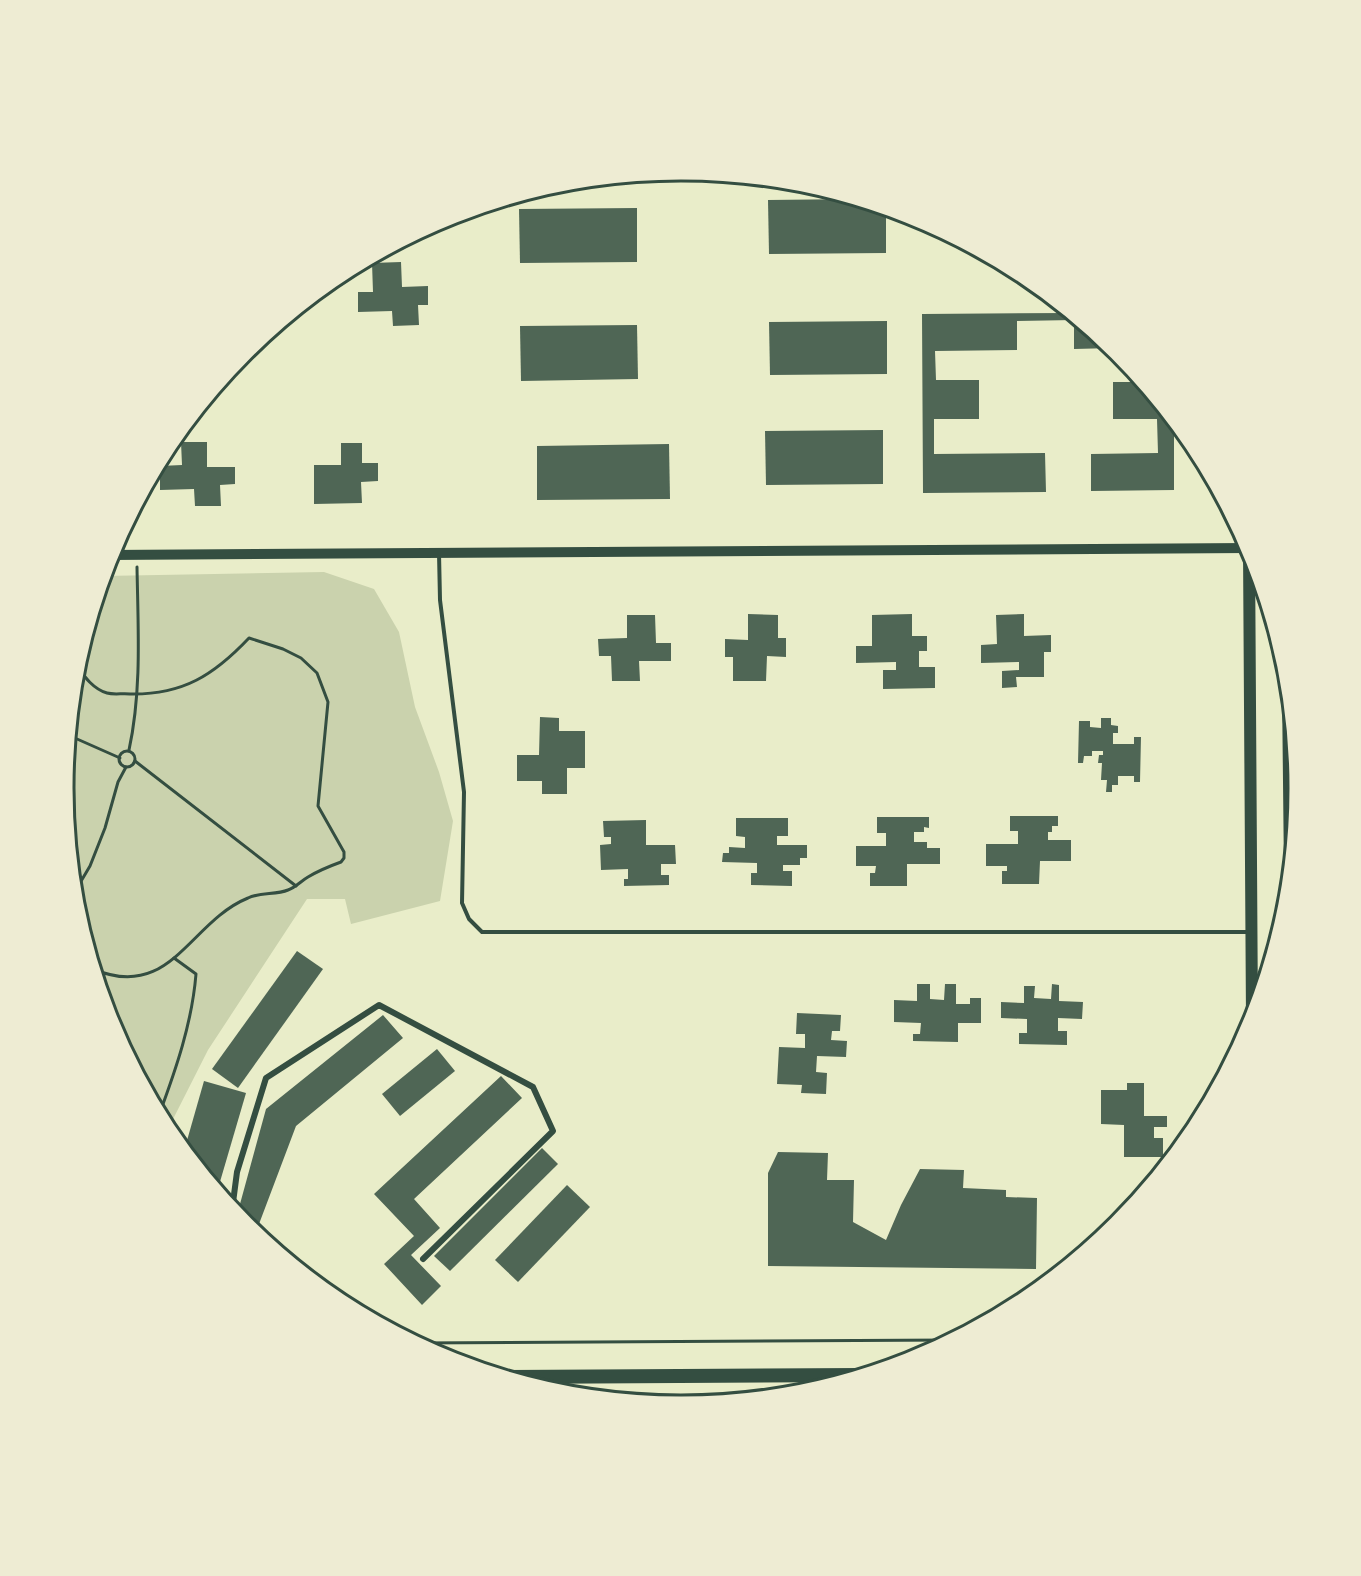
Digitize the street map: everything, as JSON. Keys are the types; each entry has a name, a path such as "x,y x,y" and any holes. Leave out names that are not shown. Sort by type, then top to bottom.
{"highway":[{"path":"535,1377 833,1375"}],"main road":[{"path":"1249,578 1252,991"}],"street":[{"path":"121,555 1237,548"},
{"path":"234,1198 237,1172 266,1078 379,1005 533,1087 554,1131 423,1259"}],"lane":[{"path":"439,553 440,600 464,792 462,903 469,919 482,932 1252,932"}],"path":[{"path":"129,750 134,728 138,659 136,554"},
{"path":"84,675 91,684 106,693 156,693 182,688 212,673 249,638 283,649 301,658 317,673 328,702 318,806 344,852 341,862 308,877 296,886 285,891 249,897 224,913 174,958 145,976 112,977 104,974"},
{"path":"76,739 120,758"},
{"path":"126,767 119,762 121,753 129,750"},
{"path":"81,879 90,866 105,828 118,782 126,767 134,765 136,756 129,750"},
{"path":"135,761 296,886"},
{"path":"163,1104 186,1035 196,974 174,958"},
{"path":"435,1343 932,1340"}],"green space":[{"path":"324,572 374,589 399,632 415,707 439,772 453,821 440,901 351,924 345,899 307,899 208,1050 173,1120 136,1056 106,983 94,945 79,867 74,788 79,709 94,631 112,576"}],"building":[{"path":"826,199 886,217 886,253 769,254 768,200"},
{"path":"637,208 637,262 520,263 519,209"},
{"path":"401,262 402,287 428,286 428,305 418,305 419,325 393,326 392,311 358,312 358,292 373,292 372,265"},
{"path":"1058,313 1067,320 1017,321 1017,350 935,351 936,380 979,380 979,419 934,419 934,454 1045,453 1046,492 923,493 922,314"},
{"path":"887,321 887,374 770,375 769,322"},
{"path":"637,325 638,379 521,381 520,326"},
{"path":"1074,326 1099,348 1074,349"},
{"path":"1113,382 1131,382 1174,435 1174,490 1091,491 1091,454 1158,453 1157,419 1113,419"},
{"path":"883,430 883,484 766,485 765,431"},
{"path":"182,442 207,442 207,467 235,467 235,484 220,485 221,506 195,506 194,489 160,490 160,476 167,466 182,465"},
{"path":"341,443 362,443 362,463 378,463 378,481 361,482 362,503 314,504 314,465 341,465"},
{"path":"669,444 670,499 537,500 537,446"},
{"path":"748,614 778,615 778,638 786,638 786,657 767,656 766,681 733,681 733,657 725,657 725,639 748,640"},
{"path":"912,614 912,636 927,636 927,651 919,651 919,667 935,667 935,688 883,689 883,670 896,670 896,662 856,663 856,646 872,646 872,615"},
{"path":"1024,614 1024,636 1051,635 1051,652 1044,652 1044,677 1016,677 1017,687 1002,688 1002,671 1019,670 1019,662 981,663 981,645 997,644 996,615"},
{"path":"627,615 655,615 656,643 671,643 671,661 639,661 640,681 612,681 611,656 599,656 598,639 627,638"},
{"path":"540,717 559,718 559,731 585,731 585,768 567,768 567,794 542,794 542,781 517,781 517,755 539,755"},
{"path":"1101,718 1111,718 1111,725 1118,726 1118,733 1113,733 1113,744 1134,744 1134,737 1141,737 1140,782 1134,782 1134,776 1118,776 1118,785 1112,785 1112,792 1106,792 1107,780 1101,780 1102,763 1098,763 1099,755 1103,755 1103,751 1092,751 1092,756 1084,756 1083,763 1078,763 1079,721 1090,721 1090,727 1101,728"},
{"path":"1010,816 1058,816 1058,826 1052,826 1052,832 1048,832 1048,840 1071,840 1071,861 1040,861 1039,884 1002,884 1002,871 1007,871 1007,866 986,866 986,844 1018,844 1018,831 1010,831"},
{"path":"877,817 929,817 929,828 924,827 924,832 914,832 914,842 927,842 927,848 940,848 940,864 907,864 907,886 870,886 870,873 875,873 876,866 856,866 856,846 886,846 886,833 877,833"},
{"path":"736,818 788,818 788,836 777,836 777,845 807,845 807,858 800,858 800,865 783,865 783,871 792,871 792,886 751,885 751,873 757,873 757,863 722,862 723,853 729,853 729,847 745,848 745,837 736,836"},
{"path":"646,820 646,845 675,845 676,864 661,864 661,875 669,875 669,885 624,886 624,879 628,879 628,869 601,870 600,845 611,844 611,837 604,837 603,821"},
{"path":"297,951 323,969 238,1088 212,1069"},
{"path":"917,984 930,984 930,999 944,1000 945,984 956,984 956,1004 970,1004 970,998 981,998 981,1023 958,1023 958,1042 913,1041 913,1034 920,1034 921,1023 894,1022 894,1000 917,1001"},
{"path":"1052,984 1059,985 1059,1001 1083,1002 1082,1019 1058,1018 1058,1031 1067,1031 1067,1045 1019,1044 1019,1033 1027,1033 1027,1019 1001,1018 1001,1002 1024,1003 1024,986 1035,986 1034,998 1051,999"},
{"path":"797,1013 841,1015 840,1031 832,1031 831,1040 847,1041 846,1057 817,1056 816,1072 827,1073 826,1094 801,1093 802,1085 777,1084 779,1047 805,1048 805,1034 796,1034"},
{"path":"383,1015 403,1038 296,1126 259,1224 240,1205 266,1109"},
{"path":"437,1049 455,1071 400,1116 382,1094"},
{"path":"501,1076 522,1098 414,1199 440,1228 411,1255 441,1286 422,1305 384,1264 414,1236 374,1194"},
{"path":"204,1081 246,1093 220,1183 187,1141"},
{"path":"1127,1083 1144,1083 1144,1116 1167,1116 1167,1127 1154,1127 1154,1138 1163,1138 1163,1157 1124,1157 1124,1125 1101,1124 1101,1090 1127,1090"},
{"path":"542,1148 558,1164 450,1271 434,1256"},
{"path":"778,1152 828,1153 827,1180 854,1180 853,1222 886,1240 920,1169 964,1170 963,1188 1006,1190 1006,1197 1037,1198 1036,1269 768,1266 768,1173"},
{"path":"567,1185 590,1207 518,1282 495,1260"}]}
